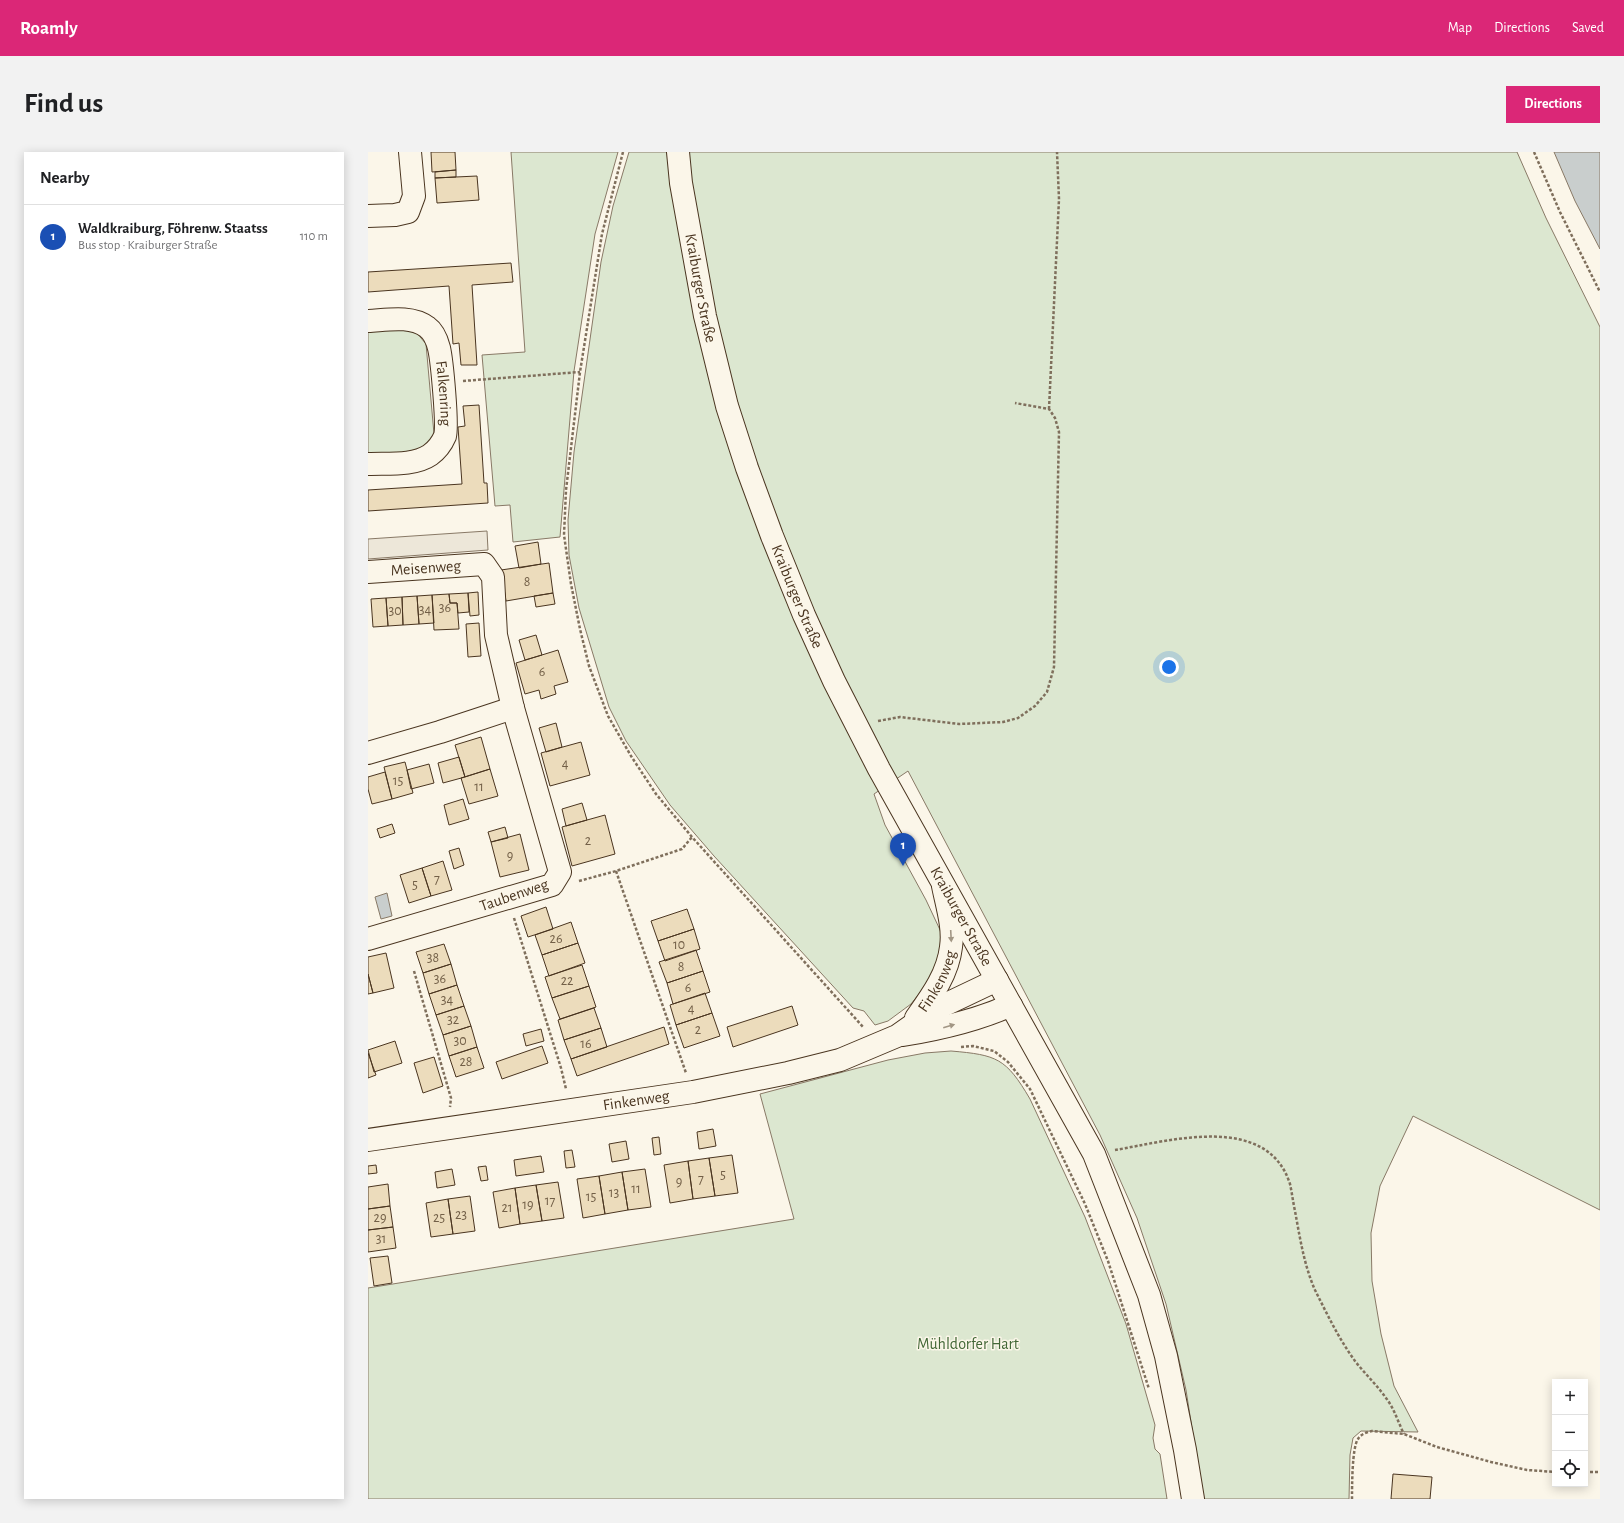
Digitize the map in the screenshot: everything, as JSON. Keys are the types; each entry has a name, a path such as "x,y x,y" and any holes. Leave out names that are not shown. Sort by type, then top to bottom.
{"street":[{"path":"368,216 395,215 408,212 414,196 410,152"},
{"name":"Kraiburger Straße","path":"678,152 681,183 705,316 727,406 747,468 781,558 825,662 879,769 1094,1154 1123,1226 1151,1303 1166,1356 1185,1450 1193,1499"},
{"name":"Falkenring","path":"368,321 404,319 419,323 427,327 434,334 439,348 443,382 445,434 440,446 424,459 400,463 368,464"},
{"name":"Meisenweg","path":"368,572 484,564"},
{"name":"Taubenweg","path":"368,939 552,886 560,872 513,708 496,635 493,577 484,564"},
{"path":"368,753 440,732 513,708"},
{"name":"Finkenweg","path":"895,1036 935,992 945,971 951,947 951,932 943,883"},
{"name":"Finkenweg","path":"368,1140 693,1092 788,1073 840,1060 895,1036 934,1010 997,980"},
{"name":"Finkenweg","path":"895,1036 942,1028 990,1015 1011,1005"}],"path":[{"path":"623,152 602,234 580,372 566,490 564,535 571,584 589,666 608,716 631,756 656,794 692,837 895,1036"},
{"path":"856,724 900,717 959,724 1003,722 1018,718 1035,706 1047,692 1054,667 1059,432 1055,418 1049,408 1059,199 1057,152"},
{"path":"1534,152 1560,212 1600,292"},
{"path":"443,382 580,372"},
{"path":"1015,403 1049,408"},
{"path":"555,880 565,885 616,871 682,849 692,837"},
{"path":"616,871 693,1092"},
{"path":"508,898 526,960 561,1068 572,1110"},
{"path":"414,971 451,1098 448,1129"},
{"path":"954,1047 973,1046 994,1051 1012,1066 1030,1089 1085,1204 1108,1261 1150,1394"},
{"path":"1094,1154 1183,1139 1220,1136 1261,1146 1278,1161 1290,1184 1302,1252 1315,1288 1334,1328 1355,1361 1387,1399 1404,1434"},
{"path":"1352,1499 1355,1447 1358,1439 1367,1432 1372,1431 1404,1434 1437,1447 1491,1462 1527,1470 1552,1472"},
{"path":"1588,1472 1600,1472"}],"green space":[{"path":"511,152 618,152 595,234 574,371 560,537 513,542 510,505 495,506 482,355 525,352"},
{"path":"629,152 1517,152 1546,218 1600,327 1600,1210 1413,1116 1380,1186 1371,1233 1372,1281 1381,1334 1394,1386 1418,1432 1361,1431 1353,1438 1350,1455 1349,1499 1203,1499 1186,1390 1166,1304 1137,1218 1100,1135 908,771 874,794 885,825 926,900 941,932 942,955 935,974 911,1004 888,1021 875,1025 864,1011 853,1008 714,856 670,805 626,741 609,707 579,608 569,555 568,520 574,452 601,262 613,206"},
{"path":"401,327 416,332 426,344 434,434 429,442 414,452 397,455 368,455 368,328"},
{"name":"Mühldorfer Hart","path":"951,1051 979,1054 999,1061 1014,1075 1030,1099 1085,1217 1126,1324 1155,1425 1153,1438 1155,1449 1160,1454 1167,1499 368,1499 368,1288 794,1219 760,1094 888,1060 925,1053"}],"shaded area":[{"path":"1554,152 1600,152 1600,249 1575,201"},
{"path":"487,531 488,550 368,559 368,539"},
{"path":"387,893 392,916 381,919 375,897"}],"building":[{"path":"431,152 455,152 456,170 432,172"},
{"path":"456,170 456,177 435,178 435,172"},
{"path":"477,176 479,200 437,203 435,178"},
{"path":"511,263 513,282 472,285 477,365 461,365 459,343 453,344 449,286 368,292 368,272"},
{"path":"479,405 484,483 487,483 488,503 368,511 368,490 462,484 458,427 465,426 463,406"},
{"path":"538,542 541,564 519,568 515,546"},
{"path":"549,563 553,593 506,601 501,570"},
{"path":"478,592 479,615 470,616 468,593"},
{"path":"468,593 469,612 458,613 457,603 450,603 449,594"},
{"path":"553,593 555,604 536,607 534,596"},
{"path":"449,594 450,603 457,603 459,629 434,630 432,595"},
{"path":"432,595 434,623 419,624 417,596"},
{"path":"417,596 419,624 403,625 402,597"},
{"path":"402,597 403,625 388,626 386,598"},
{"path":"386,598 388,626 373,627 371,599"},
{"path":"479,623 481,656 468,657 466,624"},
{"path":"536,635 542,655 525,660 519,640"},
{"path":"558,650 568,682 554,686 556,694 541,699 539,690 525,694 516,663"},
{"path":"556,723 562,747 546,752 539,728"},
{"path":"481,737 490,769 465,777 455,745"},
{"path":"581,742 590,775 550,786 541,753"},
{"path":"459,757 465,777 443,783 438,763"},
{"path":"405,762 413,793 392,799 384,767"},
{"path":"429,764 434,783 411,789 407,770"},
{"path":"490,769 498,796 469,804 461,778"},
{"path":"385,772 392,799 372,804 368,789 368,777"},
{"path":"463,799 469,819 449,825 444,805"},
{"path":"582,803 587,820 566,826 562,809"},
{"path":"605,815 615,854 572,866 562,827"},
{"path":"392,824 395,833 380,838 377,829"},
{"path":"505,827 508,838 491,842 488,832"},
{"path":"520,834 529,870 500,877 491,842"},
{"path":"459,848 464,865 454,869 449,851"},
{"path":"443,861 452,890 431,896 422,868"},
{"path":"422,868 431,896 409,903 400,875"},
{"path":"546,907 553,929 528,937 521,916"},
{"path":"687,909 694,929 658,941 651,921"},
{"path":"571,922 578,943 542,955 535,935"},
{"path":"694,929 700,949 665,961 658,941"},
{"path":"578,943 585,963 549,976 542,955"},
{"path":"444,944 451,964 423,973 416,952"},
{"path":"696,950 703,971 667,983 659,962"},
{"path":"386,953 394,988 373,993 368,974 368,957"},
{"path":"451,964 457,985 429,994 423,973"},
{"path":"582,965 589,986 552,998 545,977"},
{"path":"703,971 710,992 673,1004 667,983"},
{"path":"368,974 373,993 368,994"},
{"path":"457,985 464,1006 436,1015 429,994"},
{"path":"589,986 596,1007 560,1019 552,998"},
{"path":"705,993 712,1013 676,1025 670,1005"},
{"path":"464,1006 471,1026 443,1035 436,1015"},
{"path":"792,1006 798,1025 733,1047 727,1027"},
{"path":"594,1008 601,1028 564,1040 558,1020"},
{"path":"712,1013 720,1036 684,1048 676,1025"},
{"path":"471,1026 477,1047 449,1056 443,1035"},
{"path":"664,1027 669,1044 577,1076 571,1059"},
{"path":"601,1028 607,1047 571,1059 564,1040"},
{"path":"541,1029 544,1041 526,1046 523,1034"},
{"path":"395,1041 402,1063 374,1072 368,1050"},
{"path":"542,1046 548,1063 502,1079 496,1062"},
{"path":"477,1047 484,1068 456,1077 449,1056"},
{"path":"368,1053 376,1075 368,1078"},
{"path":"434,1057 443,1086 423,1093 414,1063"},
{"path":"713,1129 716,1146 699,1149 697,1132"},
{"path":"659,1137 661,1154 654,1155 652,1138"},
{"path":"626,1141 629,1159 612,1162 609,1144"},
{"path":"572,1150 575,1167 566,1168 564,1151"},
{"path":"732,1155 738,1193 715,1196 709,1158"},
{"path":"541,1156 544,1172 516,1176 514,1160"},
{"path":"709,1158 715,1196 693,1199 688,1161"},
{"path":"688,1161 693,1199 670,1203 664,1165"},
{"path":"376,1165 377,1173 368,1174 368,1166"},
{"path":"486,1166 488,1180 481,1181 478,1167"},
{"path":"452,1169 455,1185 437,1188 435,1172"},
{"path":"645,1169 651,1207 628,1210 622,1172"},
{"path":"622,1172 628,1210 605,1214 599,1176"},
{"path":"599,1176 605,1214 583,1218 577,1179"},
{"path":"558,1182 564,1218 542,1221 536,1185"},
{"path":"388,1184 390,1206 368,1209 368,1187"},
{"path":"536,1185 542,1221 520,1224 515,1188"},
{"path":"515,1188 520,1224 499,1228 493,1192"},
{"path":"470,1196 475,1231 453,1234 448,1199"},
{"path":"448,1199 453,1234 431,1237 426,1203"},
{"path":"390,1206 393,1227 368,1230 368,1209"},
{"path":"393,1227 396,1248 368,1252 368,1230"},
{"path":"388,1256 392,1283 374,1286 370,1258"},
{"path":"1393,1474 1432,1477 1430,1499 1391,1499"}],"place":[{"name":"Waldkraiburg, Föhrenw. Staatss","path":"903,866"}]}
